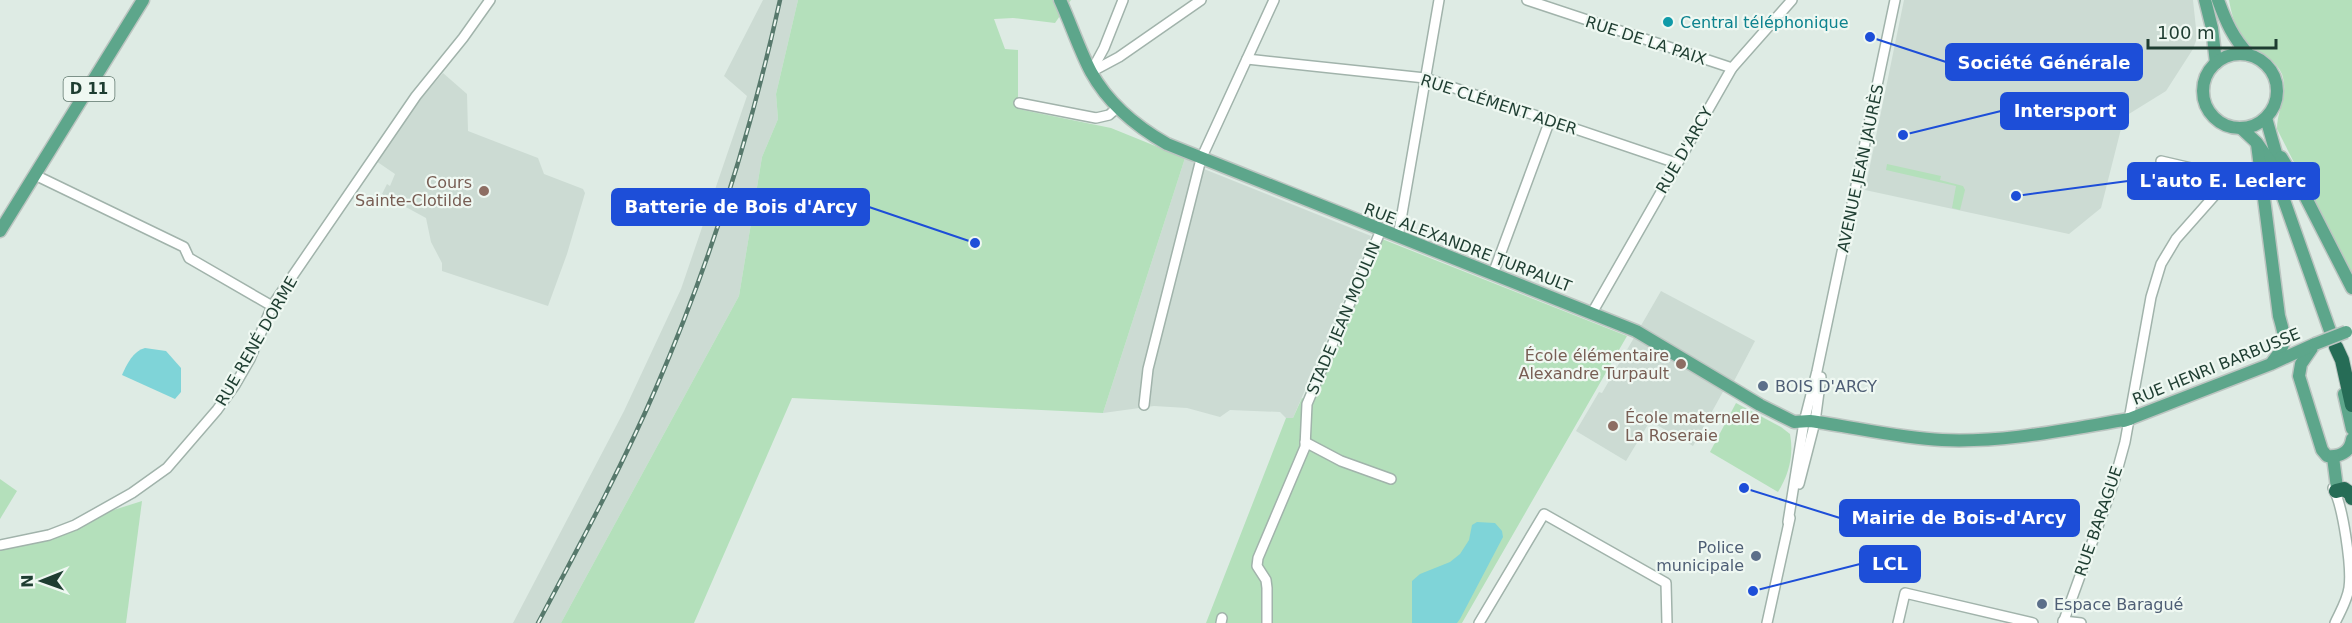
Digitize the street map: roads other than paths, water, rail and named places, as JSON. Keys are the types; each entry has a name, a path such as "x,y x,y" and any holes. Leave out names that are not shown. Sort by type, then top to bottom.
{"highway":[{"path":"2336,347 2342,360 2352,405"},
{"path":"2336,491 2344,489 2351,494 2352,498"}],"main road":[{"name":"RUE ALEXANDRE TURPAULT","path":"1060,0 1091,72 1118,107 1148,133 1167,144 1636,331 1770,410 1794,422 1810,422"},
{"path":"2205,0 2212,28 2216,63"},
{"path":"2218,0 2228,27 2237,42 2249,55 2267,65 2276,83 2277,95 2273,108 2266,118 2252,126 2230,127 2220,123 2207,108 2203,90 2204,81 2216,63 2232,55 2249,55"},
{"name":"D 11","path":"0,231 143,1"},
{"path":"2266,118 2276,156 2348,359 2352,379"},
{"path":"2241,128 2257,143 2271,163 2336,347 2352,429"},
{"path":"2257,143 2279,316 2285,337 2282,349 2271,364"},
{"path":"2275,148 2305,196 2352,288"},
{"name":"RUE HENRI BARBUSSE","path":"1810,422 1858,429 1868,435 1895,441 1943,447 2065,438 2102,430 2351,331"},
{"path":"2315,344 2301,364 2299,376 2322,450 2330,457 2336,491"},
{"path":"2330,457 2340,456 2348,450 2352,439"}],"street":[{"name":"RUE RENÉ DORME","path":"0,545 49,535 75,525 132,493 167,468 217,410 235,385 250,359 272,306 416,96 463,38 490,0"},
{"path":"1091,72 1104,48 1123,0"},
{"path":"1091,72 1119,57 1201,0"},
{"path":"1144,405 1148,369 1201,159 1274,0"},
{"path":"1398,237 1439,0"},
{"name":"RUE DE LA PAIX","path":"1527,0 1732,68"},
{"name":"RUE D'ARCY","path":"1592,313 1732,68 1792,0"},
{"name":"AVENUE JEAN JAURÈS","path":"1767,623 1895,0"},
{"name":"RUE CLÉMENT ADER","path":"1247,59 1425,78 1676,163"},
{"path":"1019,103 1096,118 1109,115 1118,107"},
{"path":"1493,274 1550,120"},
{"path":"2161,161 2230,177"},
{"name":"RUE BARAGUE","path":"2063,622 2114,482 2130,419 2133,388 2151,297 2161,264 2176,239 2238,169"},
{"path":"35,175 184,247 189,258 272,306"},
{"name":"STADE JEAN MOULIN","path":"1267,623 1266,580 1257,566 1258,558 1305,447 1306,404 1381,231"},
{"path":"1305,442 1341,461 1391,479"},
{"path":"2335,623 2345,601 2350,577 2349,558 2336,491"},
{"path":"1479,623 1544,514 1666,583 1667,623"},
{"path":"1898,623 1905,593 2033,623"},
{"path":"2063,622 2080,623"}],"water":[{"path":"145,348 166,351 181,368 181,392 175,399 122,375 128,362"},
{"path":"1477,522 1495,523 1502,531 1503,537 1460,619 1457,623 1412,623 1412,581 1420,574 1450,562 1460,554 1469,540 1472,525"}],"railway":[{"path":"538,623 629,448 676,341 711,245 742,148 780,0"}],"place":[{"name":"Central téléphonique","path":"1668,22"},
{"name":"Société Générale","path":"1870,37"},
{"name":"Intersport","path":"1903,135"},
{"name":"Cours Sainte-Clotilde","path":"484,191"},
{"name":"L'auto E. Leclerc","path":"2016,196"},
{"name":"Batterie de Bois d'Arcy","path":"975,243"},
{"name":"École élémentaire Alexandre Turpault","path":"1681,364"},
{"name":"BOIS D'ARCY","path":"1763,386"},
{"name":"École maternelle La Roseraie","path":"1613,426"},
{"name":"Mairie de Bois-d'Arcy","path":"1744,488"},
{"name":"Police municipale","path":"1756,556"},
{"name":"LCL","path":"1753,591"},
{"name":"Espace Baragué","path":"2042,604"}]}
